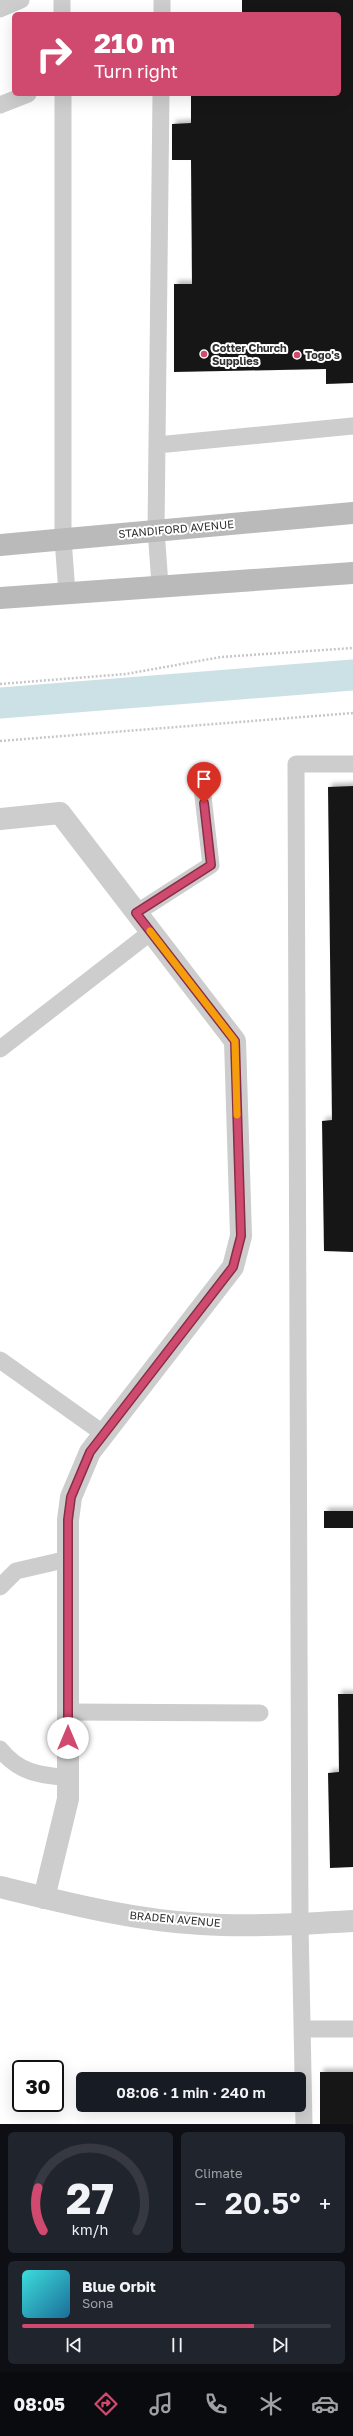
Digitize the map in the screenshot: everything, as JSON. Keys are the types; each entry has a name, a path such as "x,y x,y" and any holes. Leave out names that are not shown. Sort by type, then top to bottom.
{"main road":[{"name":"STANDIFORD AVENUE","path":"0,545 353,513"},
{"path":"0,598 160,585 353,573"}],"street":[{"path":"0,819 60,814 235,1041 241,1236 233,1267 90,1452 71,1497 68,1520 68,1799 44,1898"},
{"name":"BRADEN AVENUE","path":"0,1887 92,1909 160,1920 202,1924 300,1924 353,1921"}],"lane":[{"path":"0,9 21,0"},
{"path":"62,0 62,12"},
{"path":"162,0 162,12"},
{"path":"0,105 23,96"},
{"path":"63,96 63,539 67,592"},
{"path":"160,585 156,530 161,96"},
{"path":"157,445 353,426"},
{"path":"304,2124 300,1924 296,764 353,764"},
{"path":"136,913 211,865 202,788"},
{"path":"0,1049 150,932"},
{"path":"0,1360 104,1434"},
{"path":"0,1587 16,1571 68,1559"},
{"path":"68,1712 260,1713"},
{"path":"0,1749 10,1762 36,1774 68,1778"},
{"path":"302,2029 353,2029"}],"path":[{"path":"0,684 126,674 222,657 353,648"},
{"path":"0,741 353,713"}],"building":[{"path":"242,0 353,0 353,383 326,384 326,369 174,372 174,284 192,284 191,160 172,160 172,124 191,123 191,96 341,96 341,12 242,12"},
{"path":"353,786 353,1252 324,1251 322,1121 332,1120 328,787"},
{"path":"324,1511 353,1511 353,1528 324,1528"},
{"path":"338,1694 353,1694 353,1867 330,1868 328,1773 339,1772"},
{"path":"320,2072 353,2072 353,2124 320,2124"}],"waterway":[{"path":"0,703 353,675"}],"slow traffic":[{"path":"150,931 235,1041 237,1115"}],"place":[{"name":"Cotter Church Supplies","path":"204,354"},
{"name":"Togo's","path":"297,355"}],"route":[{"path":"68,1738 68,1520 71,1497 90,1452 233,1267 241,1236 235,1041 136,913 211,865 204,803"}]}
